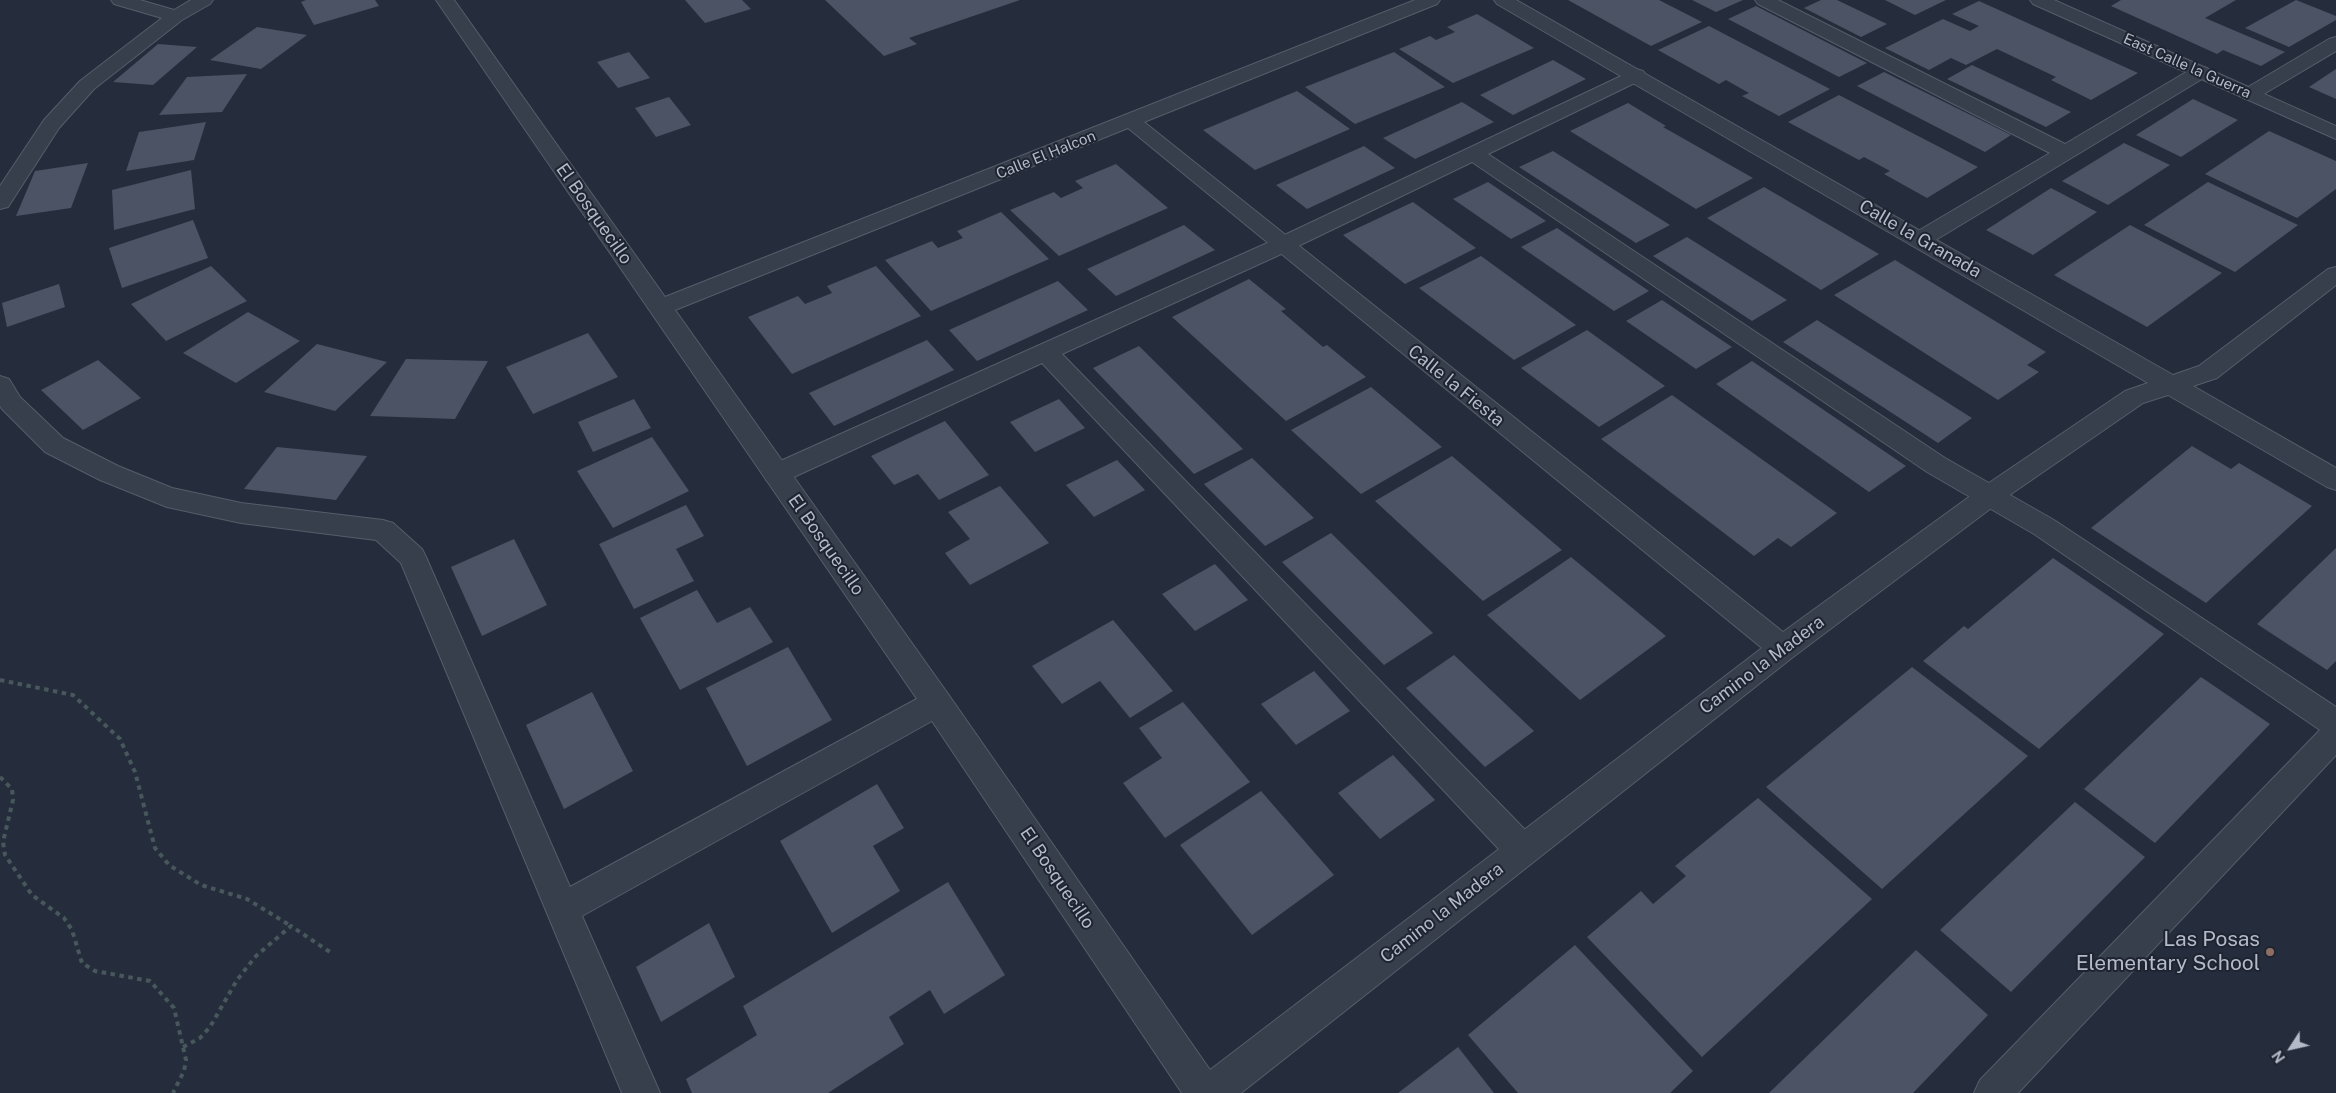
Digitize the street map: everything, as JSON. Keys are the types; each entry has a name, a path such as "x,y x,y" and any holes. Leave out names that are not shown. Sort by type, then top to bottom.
{"street":[{"path":"120,0 176,16"},
{"path":"0,202 51,124 87,85 176,16 204,0"},
{"name":"El Bosquecillo","path":"445,0 937,703 1204,1093"},
{"name":"Calle El Halcon","path":"659,308 1132,121 1431,0"},
{"name":"Calle la Granada","path":"1504,0 2336,480"},
{"path":"1764,0 2066,153"},
{"name":"East Calle la Guerra","path":"2039,0 2336,133"},
{"path":"2250,94 2336,43"},
{"path":"1920,239 2200,72"},
{"path":"776,474 1282,245 1636,75"},
{"name":"Calle la Fiesta","path":"1132,121 1282,245 1783,648"},
{"path":"1474,154 1936,465 2044,527 2336,724"},
{"name":"Camino la Madera","path":"1211,1093 1783,648 1989,496 2134,397 2208,372 2336,274"},
{"path":"1045,352 1522,850"},
{"path":"0,384 11,403 54,445 108,474 167,497 241,513 382,530 412,556 642,1093"},
{"path":"564,908 937,703"},
{"path":"1993,1093 2336,734"}],"path":[{"path":"0,680 73,695 120,739 135,772 154,848 169,865 201,885 248,899 330,952"},
{"path":"0,777 12,789 13,800 3,842 5,855 32,895 64,918 72,930 82,963 95,971 150,981 174,1008 186,1060 184,1071 173,1093"},
{"path":"184,1047 200,1038 210,1028 237,980 256,956 291,926"}],"building":[{"path":"306,0 375,0 379,6 314,25 301,2"},
{"path":"685,0 742,0 751,9 705,23"},
{"path":"825,0 1020,0 909,38 917,44 884,56"},
{"path":"1568,0 1659,0 1702,22 1651,46"},
{"path":"1692,0 1743,0 1716,12"},
{"path":"1821,0 1837,0 1887,24 1861,37 1804,8"},
{"path":"1885,0 1946,0 1915,15"},
{"path":"2121,0 2236,0 2205,18 2285,52 2261,66 2223,50 2217,54 2111,6"},
{"path":"2296,0 2336,16 2336,20 2289,47 2245,28"},
{"path":"1979,1 2138,73 2091,100 2051,80 2056,77 1997,49 1966,65 1951,58 1929,70 1885,48 1943,19 1970,31 1979,26 1952,14"},
{"path":"1756,6 1867,63 1839,77 1728,19"},
{"path":"1477,14 1534,48 1453,83 1399,49 1430,36 1436,40 1455,32 1447,27"},
{"path":"1709,26 1830,89 1779,116 1742,96 1749,93 1726,80 1719,84 1658,50"},
{"path":"257,27 307,35 261,69 210,60"},
{"path":"158,44 197,47 153,85 113,82"},
{"path":"629,52 650,78 618,88 597,62"},
{"path":"1394,52 1445,87 1355,124 1305,87"},
{"path":"1553,60 1586,79 1513,115 1480,95"},
{"path":"1972,65 2071,112 2046,127 1947,79"},
{"path":"2336,69 2336,99 2309,87"},
{"path":"1884,72 2011,135 1985,152 1857,86"},
{"path":"247,74 222,112 159,115 187,77"},
{"path":"1297,91 1350,129 1255,170 1203,130"},
{"path":"1839,95 1978,167 1927,198 1884,174 1890,171 1864,157 1859,160 1788,122"},
{"path":"669,97 691,125 656,137 635,108"},
{"path":"2193,99 2238,120 2181,157 2136,135"},
{"path":"1462,102 1494,122 1415,159 1383,138"},
{"path":"1628,103 1666,126 1663,127 1753,178 1696,209 1570,131"},
{"path":"206,122 194,160 126,171 139,132"},
{"path":"2269,131 2336,161 2336,189 2297,218 2205,174"},
{"path":"2124,143 2170,165 2108,205 2062,181"},
{"path":"1364,146 1395,168 1307,209 1276,185"},
{"path":"1553,151 1670,225 1636,243 1519,167"},
{"path":"88,163 71,208 16,216 35,171"},
{"path":"1116,164 1168,208 1059,256 1010,210 1054,192 1061,198 1083,188 1075,181"},
{"path":"191,170 195,209 114,230 112,190"},
{"path":"1488,182 1546,221 1511,239 1453,199"},
{"path":"2208,182 2298,225 2235,272 2144,225"},
{"path":"1764,187 1879,254 1821,290 1707,218"},
{"path":"2051,188 2097,212 2033,255 1986,230"},
{"path":"1413,202 1476,248 1405,284 1343,235"},
{"path":"1001,212 1049,259 931,311 885,260 932,241 938,248 963,238 957,231"},
{"path":"193,220 208,258 122,288 109,248"},
{"path":"1184,225 1215,250 1116,296 1087,269"},
{"path":"2130,225 2222,273 2147,327 2054,275"},
{"path":"1557,228 1649,291 1614,311 1521,247"},
{"path":"1687,237 1787,300 1752,321 1653,256"},
{"path":"1481,256 1576,325 1514,360 1419,288"},
{"path":"1895,260 2046,352 2027,365 2039,372 1998,400 1834,295"},
{"path":"211,266 247,301 166,341 131,304"},
{"path":"876,266 921,316 792,374 748,317 798,296 805,304 832,293 827,286"},
{"path":"1249,279 1286,309 1281,311 1323,347 1327,345 1366,377 1286,421 1172,317"},
{"path":"1058,281 1088,310 977,361 949,330"},
{"path":"59,284 65,307 7,327 2,303"},
{"path":"1662,300 1732,347 1696,369 1626,321"},
{"path":"248,312 300,341 236,383 183,353"},
{"path":"1817,320 1972,418 1938,443 1783,342"},
{"path":"1587,330 1665,386 1599,427 1521,368"},
{"path":"588,333 618,377 533,414 506,367"},
{"path":"927,340 954,370 834,426 809,393"},
{"path":"317,344 387,362 335,411 264,392"},
{"path":"1139,346 1243,449 1194,474 1093,368"},
{"path":"406,359 488,361 455,419 370,416"},
{"path":"98,360 141,398 83,430 41,390"},
{"path":"1752,361 1906,466 1869,492 1716,384"},
{"path":"1371,387 1442,447 1361,494 1291,430"},
{"path":"1672,395 1837,513 1791,547 1778,538 1754,556 1601,439"},
{"path":"634,399 651,428 593,452 578,422"},
{"path":"1059,399 1085,428 1035,452 1010,422"},
{"path":"945,421 989,475 939,500 918,474 894,485 871,456"},
{"path":"652,437 689,491 613,528 577,471"},
{"path":"2192,446 2231,469 2239,463 2312,506 2206,603 2091,528"},
{"path":"277,447 367,456 336,500 244,489"},
{"path":"1452,456 1562,550 1483,601 1375,501"},
{"path":"1252,458 1314,518 1265,546 1204,484"},
{"path":"1117,460 1145,490 1094,517 1066,485"},
{"path":"1000,486 1049,543 970,585 945,553 970,539 948,512"},
{"path":"686,505 704,536 676,549 694,581 634,609 599,544"},
{"path":"1331,533 1433,633 1384,665 1282,562"},
{"path":"514,539 547,605 482,636 451,567"},
{"path":"2336,548 2336,661 2327,670 2257,624"},
{"path":"1571,557 1666,636 1580,700 1487,615"},
{"path":"2053,558 2164,634 2039,749 1923,661 1964,626 1968,629"},
{"path":"1215,564 1248,600 1195,631 1162,594"},
{"path":"697,590 717,623 750,607 773,642 680,690 640,618"},
{"path":"1113,620 1173,691 1130,718 1100,681 1062,704 1032,666"},
{"path":"788,647 832,720 747,766 706,688"},
{"path":"1454,655 1534,731 1485,767 1406,688"},
{"path":"1912,667 2028,756 1882,889 1766,787"},
{"path":"1314,671 1350,711 1296,745 1261,704"},
{"path":"2201,677 2270,724 2155,843 2084,789"},
{"path":"592,692 633,771 564,809 526,725"},
{"path":"1183,702 1250,782 1165,838 1123,783 1162,758 1139,728"},
{"path":"1393,755 1435,800 1380,839 1338,793"},
{"path":"877,784 904,828 873,846 900,891 832,933 780,841"},
{"path":"1261,791 1334,875 1252,935 1180,845"},
{"path":"1758,798 1872,899 1702,1057 1587,937 1641,891 1653,904 1686,876 1675,866"},
{"path":"2075,802 2145,857 2011,992 1940,930"},
{"path":"948,882 1005,975 944,1014 930,990 889,1017 904,1044 828,1093 692,1093 686,1079 757,1035 743,1006"},
{"path":"709,923 735,977 661,1022 636,967"},
{"path":"1575,945 1693,1071 1670,1093 1518,1093 1468,1035"},
{"path":"1916,950 1988,1015 1913,1093 1769,1093"},
{"path":"1458,1047 1494,1093 1398,1093"}],"place":[{"name":"Las Posas Elementary School","path":"2270,952"}]}
